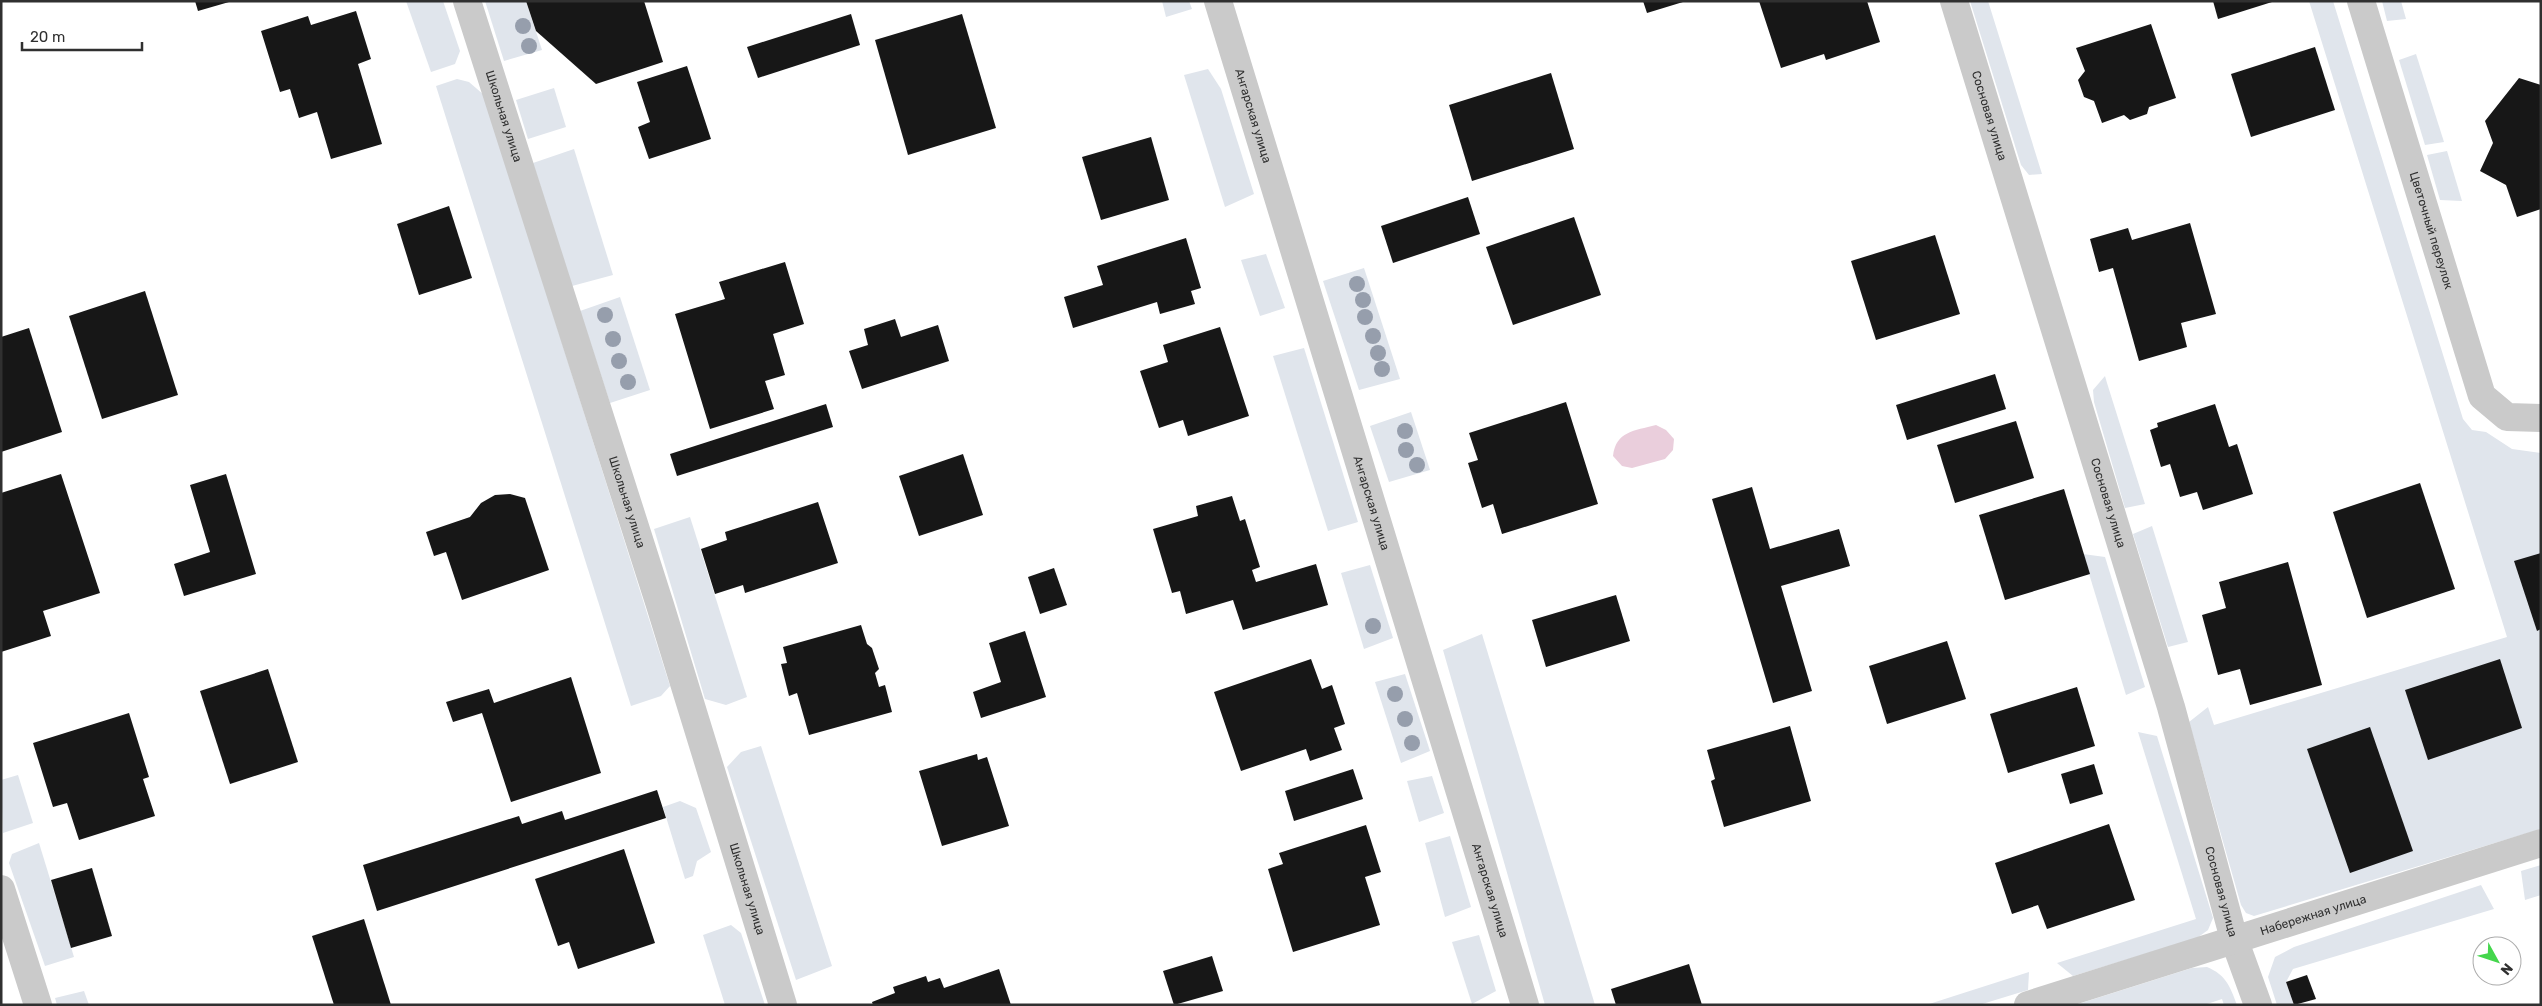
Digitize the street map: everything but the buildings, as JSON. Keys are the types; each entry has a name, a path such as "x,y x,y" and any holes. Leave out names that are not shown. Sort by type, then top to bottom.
{"street":[{"name":"Школьная улица","path":"467,1 663,615 783,1005"},
{"name":"Ангарская улица","path":"1218,1 1525,1005"},
{"name":"Сосновая улица","path":"1954,1 2171,707 2234,939 2258,1005"},
{"name":"Цветочный переулок","path":"2361,1 2482,396 2507,417 2541,418"},
{"name":"Набережная улица","path":"2028,1005 2541,843"},
{"path":"1,889 38,1005"}],"shaded area":[{"path":"406,1 443,1 460,51 455,64 431,72"},
{"path":"485,1 526,1 542,50 504,61"},
{"path":"1162,1 1189,1 1192,9 1166,17"},
{"path":"1970,1 1988,1 2042,174 2029,175 2021,165"},
{"path":"2309,1 2333,1 2463,419 2472,430 2486,432 2512,449 2541,453 2541,829 2254,916 2246,913 2241,905 2189,722 2208,707 2214,725 2507,637"},
{"path":"2382,1 2401,1 2406,19 2387,21"},
{"path":"2416,54 2444,142 2425,145 2399,60"},
{"path":"1208,69 1221,89 1254,194 1225,207 1184,75"},
{"path":"457,79 469,82 484,95 670,686 661,696 631,706 436,86"},
{"path":"554,88 566,127 528,139 516,100"},
{"path":"574,149 613,275 572,286 533,163"},
{"path":"2447,151 2462,201 2440,200 2427,155"},
{"path":"1266,254 1285,308 1260,316 1241,260"},
{"path":"1364,268 1400,379 1359,390 1323,281"},
{"path":"620,297 650,390 610,403 580,311"},
{"path":"1304,348 1358,522 1328,531 1273,356"},
{"path":"2105,376 2145,504 2125,508 2094,402 2093,390"},
{"path":"1411,412 1430,470 1389,482 1370,426"},
{"path":"1656,425 1666,430 1674,439 1673,450 1665,459 1632,468 1622,466 1613,456 1618,441 1627,433"},
{"path":"690,517 747,697 726,705 705,699 654,529"},
{"path":"2152,526 2188,642 2168,647 2133,534"},
{"path":"2083,554 2105,557 2145,687 2126,695"},
{"path":"1370,565 1393,638 1364,649 1341,573"},
{"path":"1482,634 1595,1005 1545,1005 1443,650"},
{"path":"1405,674 1430,751 1401,763 1375,682"},
{"path":"2138,732 2157,736 2213,918 2208,930 2197,938 2073,976 2057,963 2196,919"},
{"path":"761,746 832,966 796,980 727,767 741,752"},
{"path":"18,775 33,823 3,833 1,780"},
{"path":"1432,776 1444,813 1419,822 1407,781"},
{"path":"680,801 696,808 711,852 697,861 693,876 685,879 663,807"},
{"path":"1450,836 1471,907 1445,917 1425,843"},
{"path":"39,843 74,957 45,966 9,863 12,854"},
{"path":"2541,865 2541,895 2525,900 2521,871"},
{"path":"2481,885 2494,909 2293,969 2286,982 2294,1005 2277,1005 2268,977 2275,957 2294,947"},
{"path":"731,925 741,933 765,1005 725,1005 703,935"},
{"path":"1479,935 1496,991 1472,1004 1452,942"},
{"path":"2207,967 2223,978 2232,992 2237,1005 2224,1005 2222,999 2204,1005 2075,1005 2192,968"},
{"path":"2029,972 2028,990 1979,1005 1926,1005"},
{"path":"84,991 89,1005 57,1005 55,998"}]}
